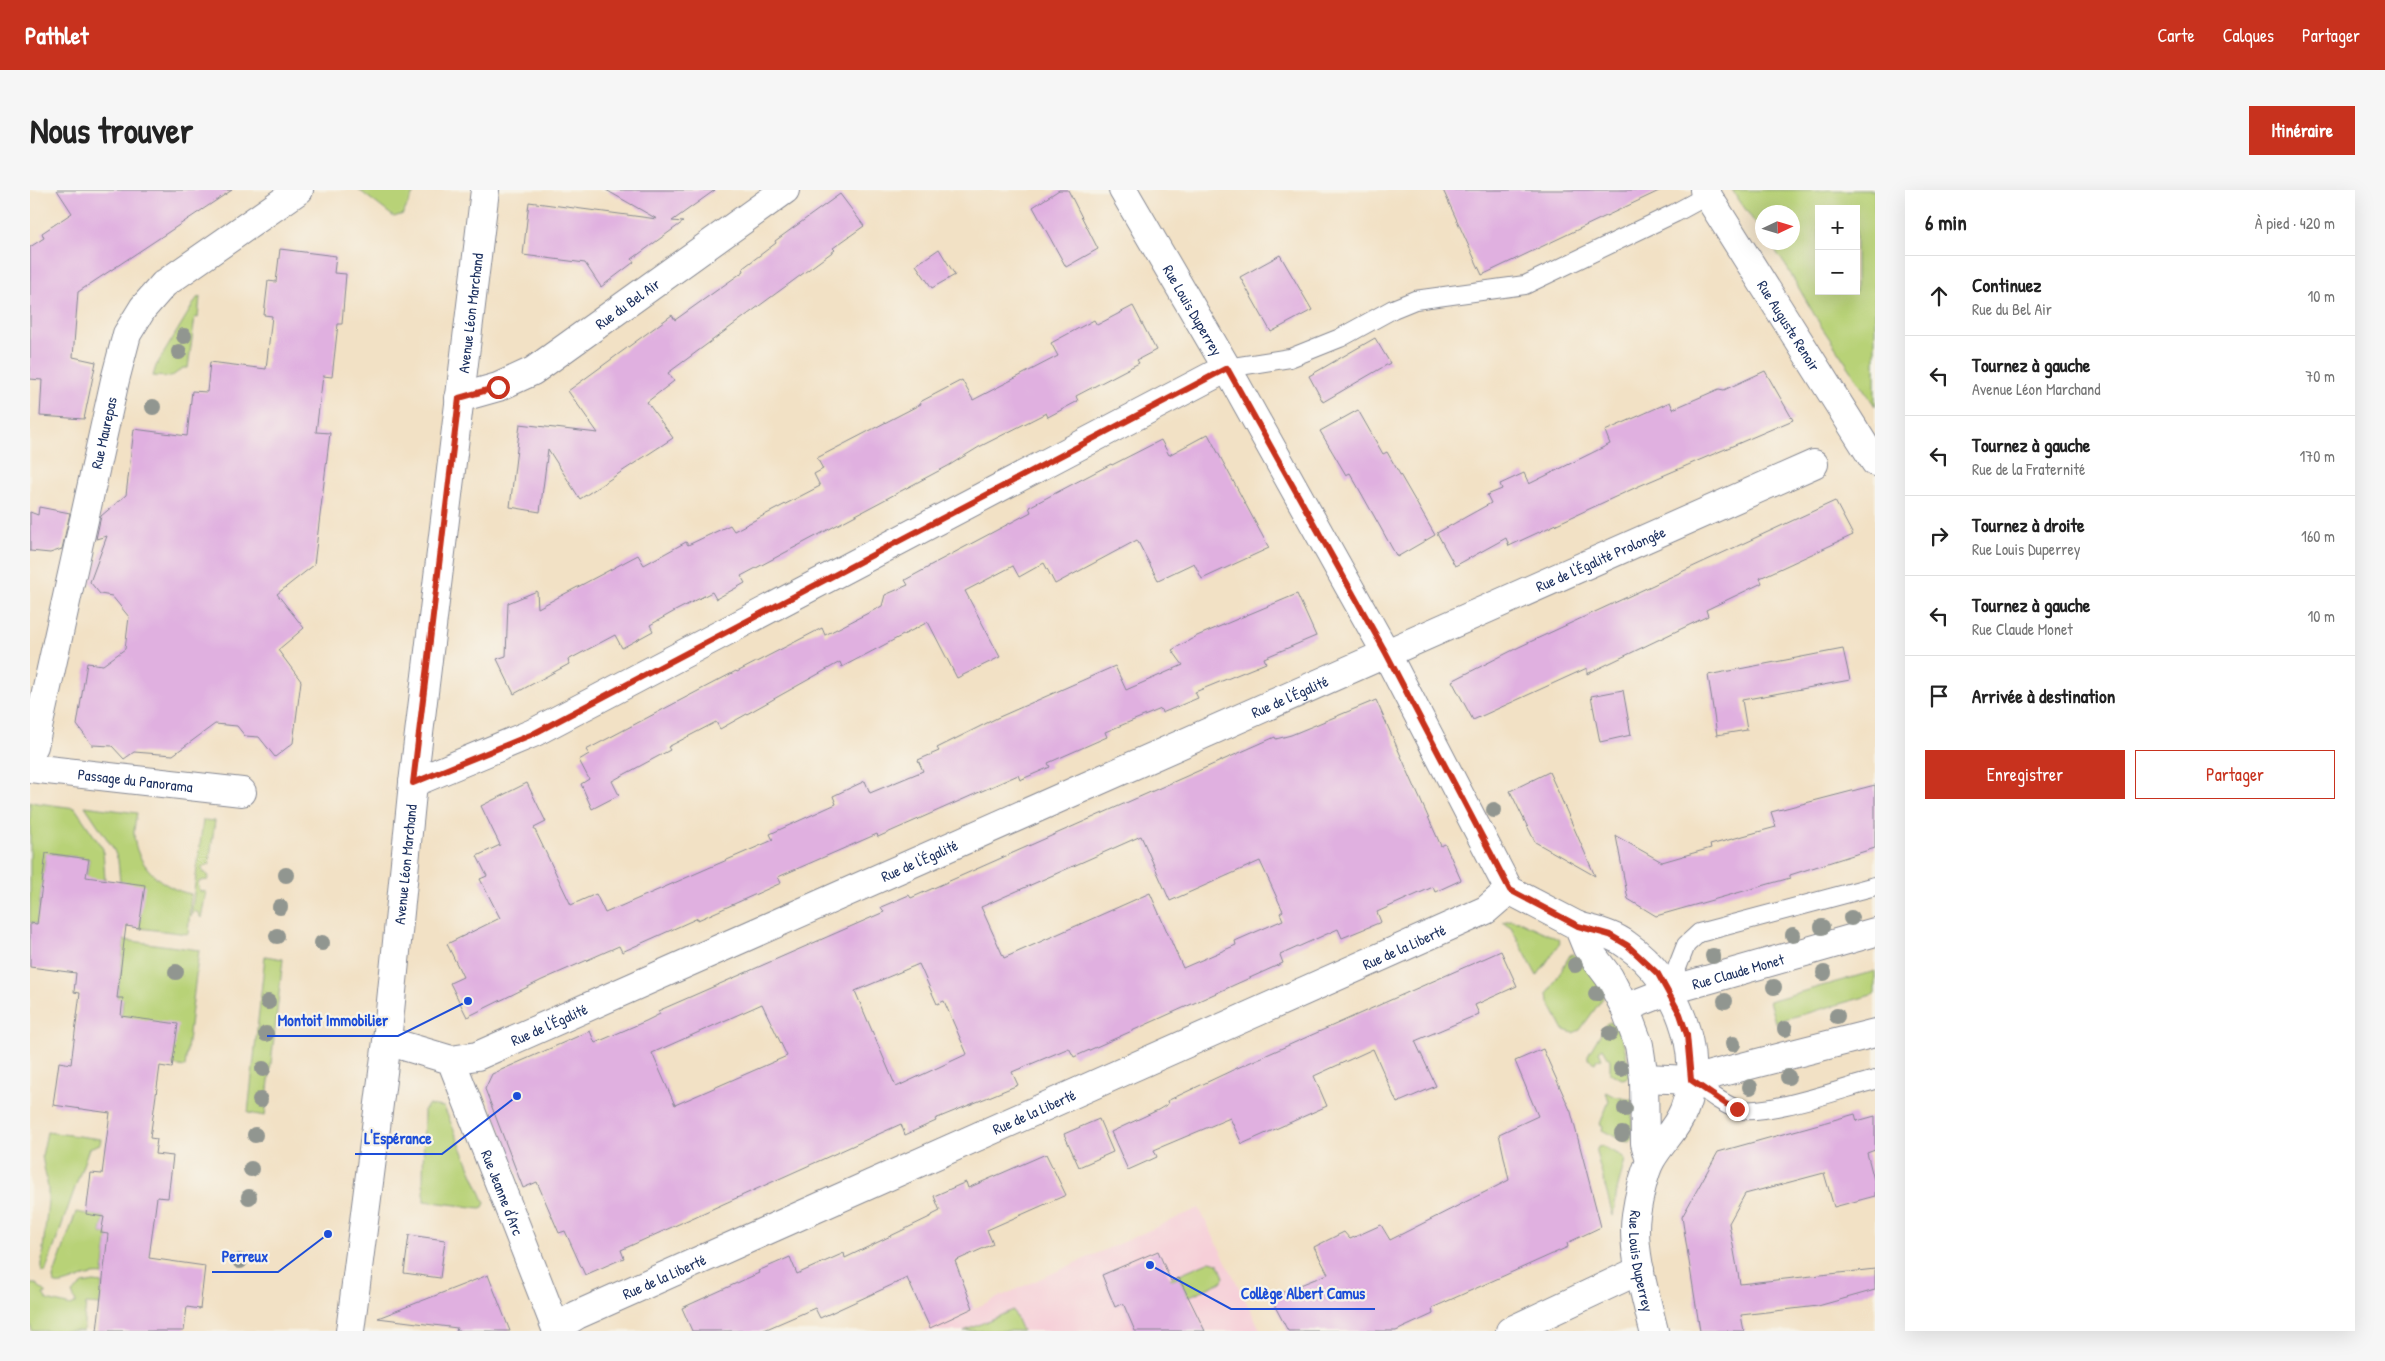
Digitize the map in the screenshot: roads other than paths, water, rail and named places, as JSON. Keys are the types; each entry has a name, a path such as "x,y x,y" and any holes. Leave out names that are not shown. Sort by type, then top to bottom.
{"street":[{"name":"Rue Maurepas","path":"30,752 34,746 118,365 127,334 143,308 164,284 299,190"},
{"name":"Avenue Léon Marchand","path":"350,1331 387,1041 413,783 485,190"},
{"name":"Rue du Bel Air","path":"459,398 498,387 533,371 784,190"},
{"name":"Rue Louis Duperrey","path":"1123,190 1227,368 1386,653 1510,890 1578,926 1610,935 1627,945 1658,974 1680,1014 1687,1035 1691,1080 1684,1108 1678,1122 1650,1161 1636,1217 1640,1270 1654,1331"},
{"name":"Rue Auguste Renoir","path":"1706,193 1875,462"},
{"path":"413,783 533,734 1227,368"},
{"name":"Rue de l'Égalité Prolongée","path":"1386,653 1814,464"},
{"name":"Rue de l'Égalité","path":"451,1060 477,1056 1386,653"},
{"name":"Passage du Panorama","path":"30,768 242,792"},
{"name":"Rue de la Liberté","path":"556,1330 577,1315 1486,910 1510,890"},
{"name":"Rue Louis Duperrey","path":"1578,926 1587,948 1609,977 1625,1008 1639,1045 1644,1078 1645,1143 1650,1161"},
{"name":"Rue Claude Monet","path":"1668,990 1875,932"},
{"path":"1625,1008 1668,990"},
{"path":"1644,1078 1691,1080 1875,1033"},
{"path":"387,1041 451,1060"},
{"name":"Rue Jeanne d'Arc","path":"451,1060 556,1330"},
{"path":"1510,1331 1640,1270"}],"lane":[{"path":"1227,368 1290,358 1340,338 1393,309 1415,300 1525,284 1675,213 1706,193"},
{"name":"Rue Claude Monet","path":"1668,990 1682,952 1691,938 1698,933 1875,886"},
{"path":"1691,1080 1726,1104 1750,1111 1780,1106 1875,1080"}],"place":[{"name":"Montoit Immobilier","path":"468,1001"},
{"name":"L'Espérance","path":"517,1096"},
{"name":"Perreux","path":"328,1234"},
{"name":"Collège Albert Camus","path":"1150,1265"}]}
